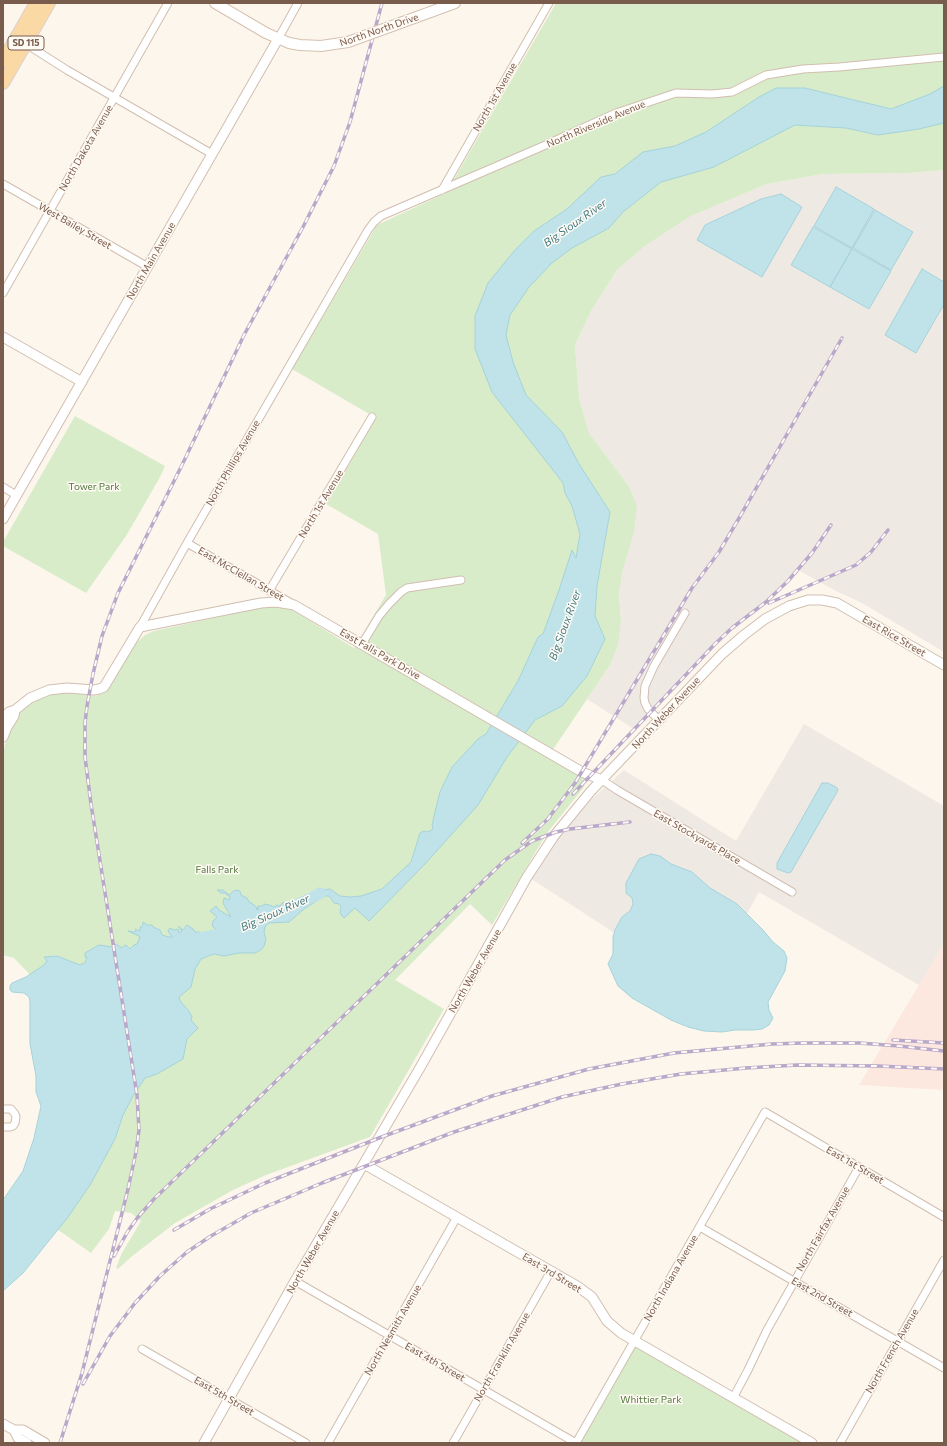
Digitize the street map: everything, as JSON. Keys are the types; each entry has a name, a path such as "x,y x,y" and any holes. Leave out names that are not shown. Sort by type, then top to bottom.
{"main road":[{"name":"SD 115","path":"3,61 36,3"},
{"name":"SD 115","path":"3,83 49,3"},
{"name":"North North Drive","path":"215,3 278,39 289,43 312,46 332,46 348,42 451,4"}],"street":[{"name":"North Dakota Avenue","path":"3,293 168,3"},
{"name":"North Main Avenue","path":"3,518 298,3"},
{"name":"North 1st Avenue","path":"442,190 547,4"},
{"path":"26,44 114,98 212,154"},
{"name":"North Riverside Avenue","path":"442,190 616,113 676,93 712,94 732,92 766,75 796,70 944,57"},
{"name":"West Bailey Street","path":"3,184 148,267"},
{"name":"North Phillips Avenue","path":"3,719 8,712 15,710 30,698 49,690 67,688 99,690 104,686 140,627 368,230 381,216 442,190"},
{"path":"3,337 82,382"},
{"name":"North 1st Avenue","path":"269,591 372,417"},
{"path":"3,487 16,495"},
{"name":"East McClellan Street","path":"187,543 294,605"},
{"path":"362,644 379,616 389,604 407,588 461,580"},
{"name":"North Weber Avenue","path":"204,1443 295,1281 538,861 561,826 602,780 722,654 748,631 771,615 789,606 808,600 829,601 843,606"},
{"name":"East Falls Park Drive","path":"140,627 261,603 276,602 294,605 590,776 602,780"},
{"name":"East Rice Street","path":"843,606 944,665"},
{"path":"659,720 645,703 645,686 654,666 685,613"},
{"name":"North Phillips Avenue","path":"3,737 14,716 15,710"},
{"name":"East Stockyards Place","path":"602,780 792,892"},
{"path":"3,1109 11,1109 16,1114 16,1117 15,1123 12,1126 3,1127"},
{"name":"East 1st Street","path":"765,1112 944,1217"},
{"name":"North Indiana Avenue","path":"576,1443 765,1112"},
{"name":"East 3rd Street","path":"364,1164 588,1293 596,1301 611,1325 620,1333 812,1443"},
{"name":"North Fairfax Avenue","path":"733,1398 767,1330 859,1167"},
{"name":"North Nesmith Avenue","path":"328,1443 457,1217"},
{"name":"East 2nd Street","path":"700,1227 944,1368"},
{"name":"North French Avenue","path":"840,1443 944,1260"},
{"name":"North Franklin Avenue","path":"453,1443 551,1271"},
{"name":"East 4th Street","path":"295,1281 576,1443"},
{"name":"East 5th Street","path":"142,1349 306,1443"},
{"path":"3,1424 14,1430 23,1430 45,1443"},
{"path":"14,1430 18,1438 27,1443"}],"shaded area":[{"path":"944,170 944,652 862,603 836,591 798,570 766,602 732,628 715,644 634,729 587,699 610,665 621,622 619,594 623,569 628,485 589,433 579,398 575,345 591,311 617,270 645,246 691,216 767,184 823,174 910,173"},
{"path":"804,724 944,806 944,944 919,985 759,892 745,917 659,962 530,878 567,825 593,798 624,770 736,841"},
{"path":"944,944 944,1090 859,1085 919,985"}],"green space":[{"name":"Falls Park","path":"556,3 944,3 944,170 910,173 823,174 767,184 691,216 645,246 617,270 591,311 575,345 579,398 589,433 628,485 637,506 634,532 623,569 619,594 621,622 618,644 610,665 548,757 585,778 584,787 547,833 492,925 470,904 395,980 444,1009 370,1137 266,1175 233,1190 175,1223 118,1269 116,1268 122,1253 141,1221 131,1213 115,1211 109,1229 91,1253 20,1203 47,1145 37,982 14,958 3,955 3,753 8,732 19,714 24,709 37,700 48,695 63,692 96,696 106,692 136,643 145,635 154,631 269,606 289,608 354,648 386,595 378,534 326,504 376,418 292,369 377,225 446,193"},
{"name":"Tower Park","path":"75,416 165,466 126,536 86,593 3,546 3,542"},
{"name":"Whittier Park","path":"635,1341 812,1443 576,1443"}],"water":[{"path":"944,86 944,123 919,129 878,135 846,128 795,125 714,167 661,182 623,212 609,228 572,248 552,263 529,287 510,315 506,335 513,362 526,395 562,432 579,464 610,512 597,586 595,616 605,639 587,676 562,706 535,720 507,757 478,805 424,865 369,921 355,908 344,918 340,913 341,907 339,904 334,903 329,896 324,896 304,909 289,922 269,923 265,927 264,932 266,939 261,950 255,953 239,953 224,956 214,954 201,959 195,969 191,987 179,997 180,1001 189,1011 192,1017 191,1020 198,1028 187,1039 183,1059 157,1074 145,1078 123,1115 115,1139 90,1185 68,1217 23,1273 3,1291 3,1200 23,1171 34,1138 41,1106 36,1092 36,1076 30,1044 29,997 24,993 12,992 10,990 10,986 12,983 26,977 44,965 47,961 44,957 57,956 80,965 85,963 87,957 85,957 85,953 99,945 112,947 116,944 122,948 126,945 130,949 137,944 140,937 128,931 134,932 136,930 135,929 140,931 140,927 142,927 143,922 147,925 152,925 160,930 162,935 169,937 172,937 168,931 170,928 174,930 178,929 179,933 182,931 178,926 183,930 187,925 210,941 216,933 215,928 212,926 213,921 217,917 210,911 216,906 219,910 231,917 223,903 224,898 229,900 230,897 217,890 223,890 229,895 235,890 240,891 241,895 247,898 249,902 257,908 258,906 263,906 264,904 274,907 277,905 280,906 283,902 291,908 298,907 308,900 308,898 317,893 318,888 324,890 330,889 340,896 361,896 382,889 411,862 420,833 424,831 427,832 433,828 432,824 440,792 452,767 478,739 486,734 518,681 538,637 543,634 572,550 576,558 580,534 572,506 565,493 563,483 492,392 475,349 475,316 488,283 515,250 534,231 567,209 601,177 615,174 643,152 675,146 706,132 759,97 776,88 805,88 891,109 930,94"},
{"path":"836,187 874,209 852,248 814,226"},
{"path":"781,194 802,207 762,277 697,240 705,225 761,199"},
{"path":"875,210 913,232 891,270 853,248"},
{"path":"813,227 852,249 830,287 791,265"},
{"path":"852,249 891,271 869,309 830,287"},
{"path":"922,269 944,282 944,304 916,353 885,335"},
{"path":"822,783 828,783 836,787 838,789 837,792 791,872 788,873 777,869 777,863"},
{"path":"651,854 660,856 671,864 692,872 710,888 737,904 773,942 784,951 787,958 785,971 768,1002 769,1010 773,1018 769,1025 762,1029 722,1032 704,1031 688,1027 671,1020 632,998 618,986 608,964 613,954 613,937 615,930 622,917 630,911 633,904 632,898 626,893 626,883 639,859"}],"waterway":[{"name":"Big Sioux River","path":"277,914 321,893"},
{"name":"Big Sioux River","path":"191,940 229,932"}],"railway":[{"path":"60,1443 82,1373 128,1189 139,1130 137,1095 91,804 85,757 85,723 93,674 102,636 118,593 182,465 244,335 303,227 334,166 350,122 382,3"},
{"path":"547,820 575,783 692,588 719,552 842,338"},
{"path":"573,794 715,644 732,628 766,602 788,581 812,553 831,525"},
{"path":"769,603 856,565 871,552 888,530"},
{"path":"522,843 550,817"},
{"path":"114,1256 128,1231 154,1199 505,860 532,841 556,832 630,822"},
{"path":"893,1040 944,1043"},
{"path":"174,1230 210,1209 265,1183 379,1138 492,1096 589,1069 674,1053 772,1044 859,1043 944,1051"},
{"path":"83,1384 110,1336 135,1303 160,1276 187,1252 251,1213 322,1183 454,1132 562,1097 622,1084 681,1074 797,1065 878,1066 944,1069"}]}
